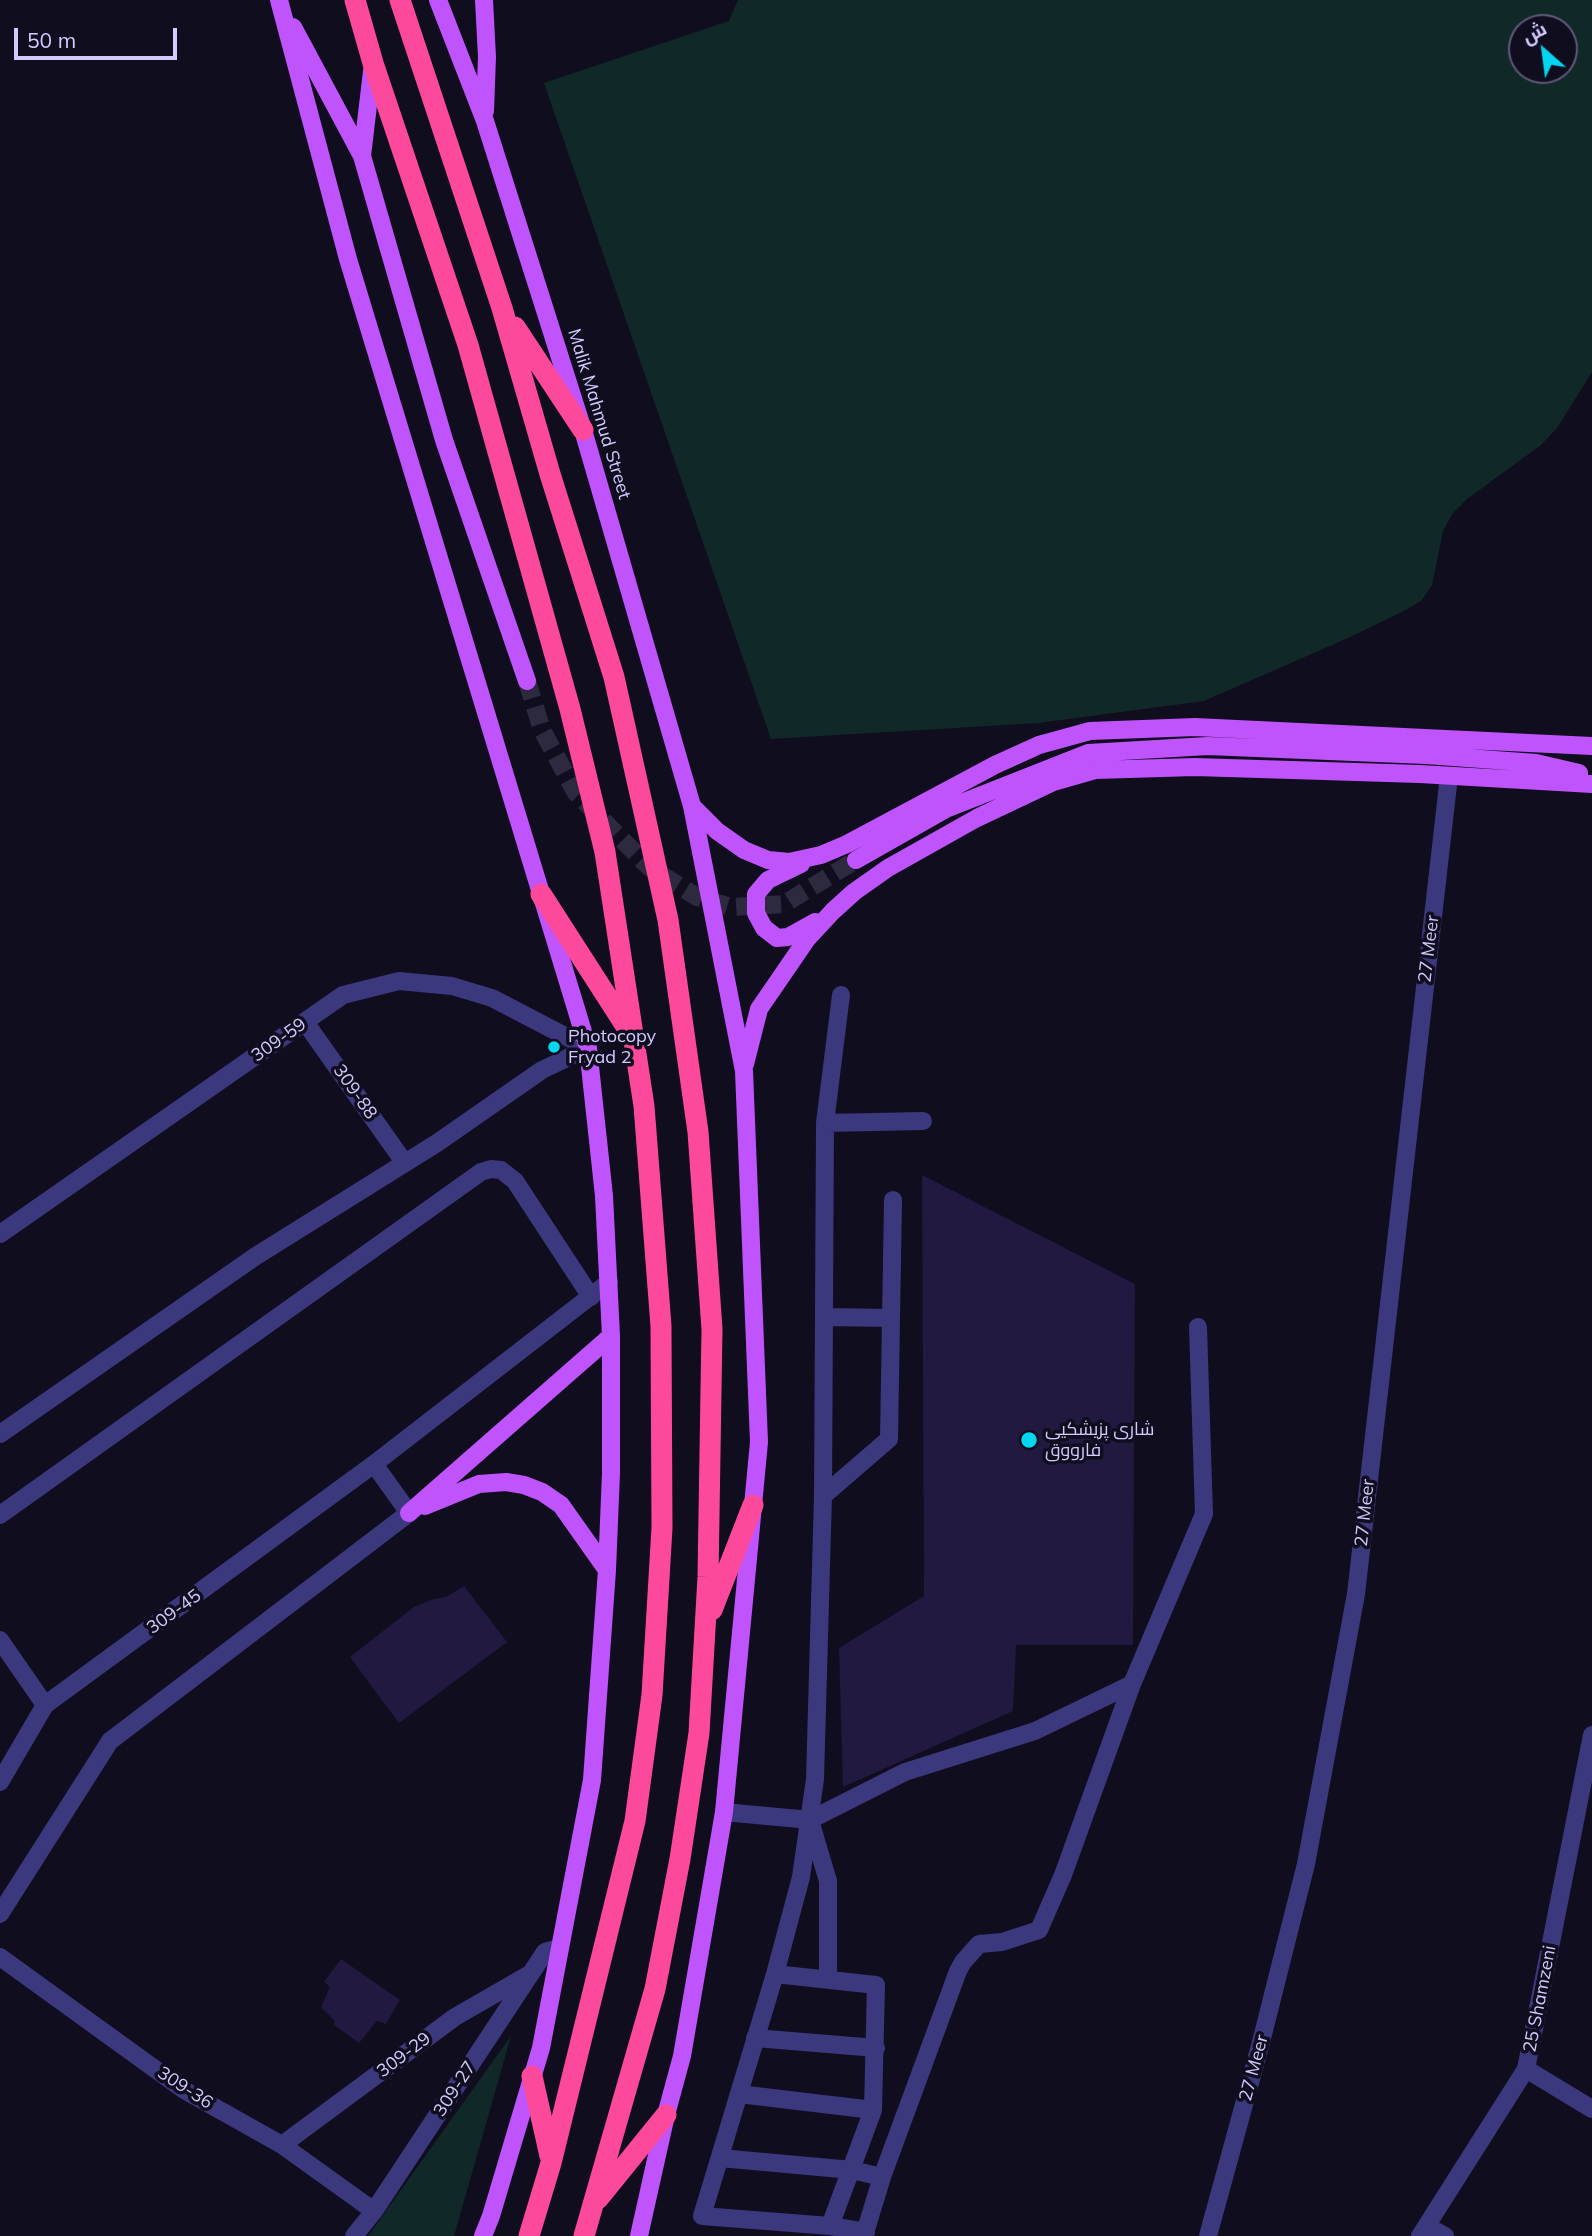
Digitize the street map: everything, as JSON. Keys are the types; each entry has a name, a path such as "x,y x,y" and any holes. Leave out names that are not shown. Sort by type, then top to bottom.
{"highway":[{"path":"355,0 373,64 468,345 570,709 606,852 644,1105 662,1326 662,1528 652,1695 635,1821 551,2163 529,2236"},
{"path":"400,0 502,308 550,474 614,677 668,920 698,1132 712,1329 706,1625 699,1733 680,1859 655,1989 584,2236"},
{"path":"502,308 583,430"},
{"path":"541,894 634,1040"},
{"path":"706,1625 753,1504"},
{"path":"532,2076 551,2163"},
{"path":"593,2206 666,2115"}],"main road":[{"name":"Malik Mahmud Street","path":"439,0 485,121 583,430 692,806 744,1070"},
{"path":"484,0 487,57 485,121"},
{"path":"280,1 362,156 444,440 527,681"},
{"path":"280,1 348,260 588,1048 604,1196 611,1336 611,1473 592,1780 541,2048 483,2236"},
{"path":"362,156 373,64"},
{"path":"833,911 788,937 777,938 764,928 756,914 756,894 768,880 810,858 886,825 995,765 1039,745 1090,731 1195,727 1592,746"},
{"path":"856,860 946,809 1088,752 1208,746 1426,755 1536,763 1592,776"},
{"path":"639,2236 682,2056 724,1812 759,1442 744,1070 759,1009 801,946 854,892 888,868 978,818 1052,782 1095,770 1195,767 1592,784"},
{"path":"692,806 717,831 744,850 768,860 789,862 810,858"},
{"path":"409,1513 611,1336"},
{"path":"409,1513 479,1484 506,1482 524,1485 542,1492 561,1505 607,1570"}],"street":[{"name":"27 Meer","path":"1208,2236 1306,1864 1356,1594 1449,776"},
{"name":"309-59","path":"0,1234 343,995 399,981 452,986 492,998 588,1048"},
{"path":"841,995 825,1123 823,1496 815,1779 801,1877 775,1975 702,2216 830,2226 865,2234 881,2177 963,1962 979,1944 1002,1942 1039,1930 1063,1875 1132,1684 1204,1514 1198,1327"},
{"name":"309-88","path":"305,1022 404,1162"},
{"path":"3,1424 256,1256 468,1122 542,1070 588,1048"},
{"path":"825,1123 923,1121"},
{"path":"0,1515 481,1172 501,1170 515,1181 591,1297"},
{"path":"823,1496 889,1440 893,1200"},
{"name":"309-45","path":"0,1782 46,1704 374,1464 609,1282"},
{"path":"825,1317 891,1318"},
{"path":"0,1914 110,1741 409,1513 374,1464"},
{"path":"0,1640 46,1704"},
{"path":"724,1812 810,1820 905,1772 1035,1731 1132,1684"},
{"name":"25 Shamzeni","path":"1424,2231 1526,2069 1592,1735"},
{"path":"810,1820 828,1881 828,1980"},
{"path":"801,1877 828,1881"},
{"name":"309-27","path":"354,2236 374,2211 545,1952 559,1948"},
{"name":"309-36","path":"0,1957 184,2090 282,2145 374,2211"},
{"name":"309-29","path":"282,2145 455,2017 531,1973"},
{"path":"775,1975 876,1985 873,2110 830,2226"},
{"path":"755,2038 876,2048"},
{"path":"1526,2069 1592,2109"},
{"path":"739,2094 873,2110"},
{"path":"720,2158 852,2170 881,2177"},
{"path":"1424,2231 1446,2236"}],"green space":[{"path":"738,0 1592,0 1592,372 1557,428 1541,445 1467,499 1453,513 1443,531 1432,585 1422,600 1348,638 1204,701 1038,723 771,739 544,83 729,21"},
{"path":"511,2036 454,2236 368,2236"}],"building":[{"name":"شاری پزیشکیی فارووق","path":"922,1175 1135,1284 1133,1645 1016,1645 1013,1711 843,1787 839,1648 924,1596"},
{"path":"464,1586 507,1642 399,1723 350,1657 414,1607 446,1597"},
{"path":"341,1959 400,2000 386,2024 377,2021 359,2043 334,2025 335,2021 321,2007 330,1987 324,1982"}],"tunnel":[{"path":"527,681 542,730 576,793 649,867 697,897 731,907 784,904 856,860"}],"place":[{"name":"Photocopy Fryad 2","path":"554,1047"},
{"name":"شاری پزیشکیی فارووق","path":"1029,1440"}]}
